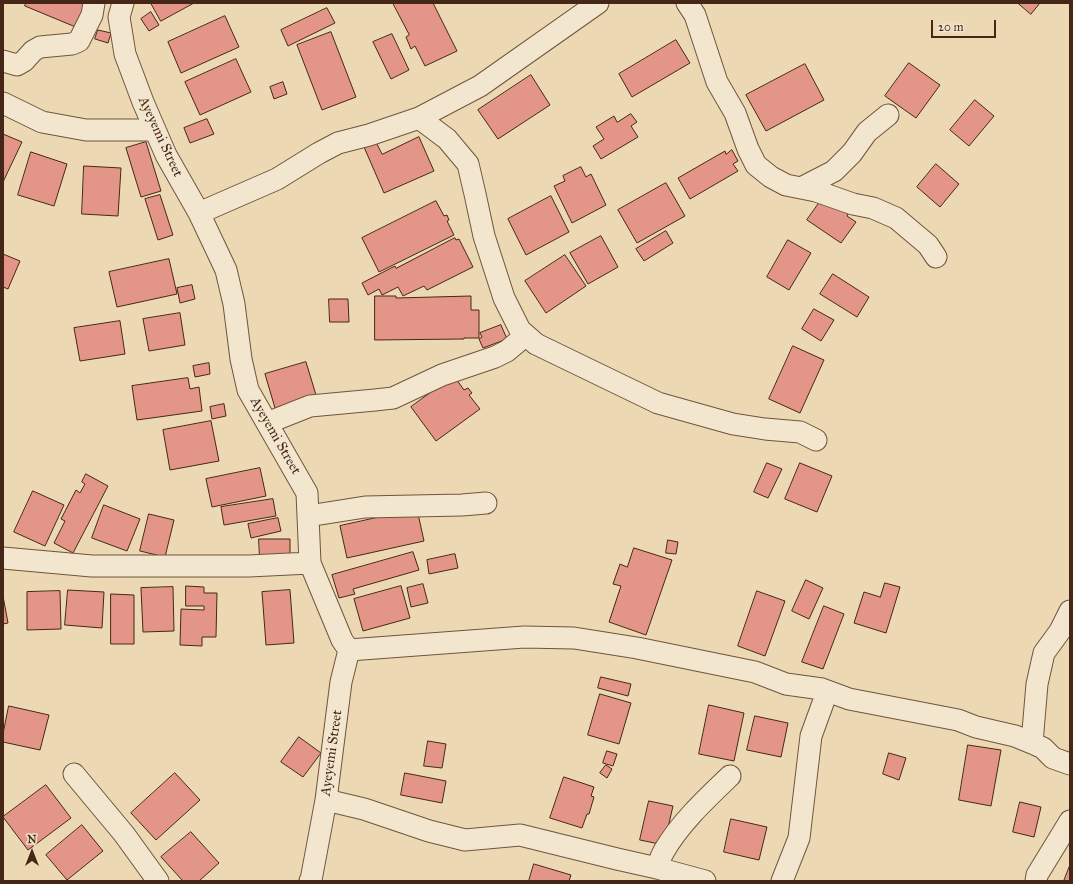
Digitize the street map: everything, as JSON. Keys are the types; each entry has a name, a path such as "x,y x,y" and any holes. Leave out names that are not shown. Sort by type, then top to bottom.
{"street":[{"path":"3,61 17,65 24,61 33,51 40,48 72,44 79,41 92,15 94,3"},
{"name":"Ayeyemi Street","path":"123,3 119,18 125,54 143,102 166,155 199,213 226,270 234,304 241,359 248,390 307,493 310,563 342,640 349,650 341,682 326,800 310,881"},
{"path":"199,213 277,179 338,143 369,135 420,118 480,86 598,3"},
{"path":"687,3 695,15 717,82 734,113 756,165 771,177 786,185 816,191 853,204 873,208 896,218 928,245 936,257"},
{"path":"3,103 42,122 86,130 155,130"},
{"path":"801,188 834,171 852,153 867,132 888,115"},
{"path":"420,118 447,139 468,164 476,194 484,236 504,298 520,330 536,344 658,402 733,424 764,429 800,432 816,440"},
{"path":"267,423 310,406 393,398 442,375 495,357 507,351 526,335"},
{"path":"308,516 365,507 462,505 486,502"},
{"path":"3,558 92,566 248,566 310,563"},
{"path":"1032,743 1038,684 1044,653 1060,631 1070,611"},
{"path":"349,650 524,637 574,638 638,648 747,670 786,684 822,689 849,699 958,720 976,727 1015,736 1043,748 1053,758 1070,764"},
{"path":"782,881 800,838 811,736 827,692"},
{"path":"74,774 124,834 158,881"},
{"path":"657,868 664,851 675,836 701,805 730,776"},
{"path":"326,800 364,809 429,831 465,840 520,835 705,881"},
{"path":"1036,881 1037,875 1070,821"}],"building":[{"path":"26,3 89,3 78,28 25,6"},
{"path":"151,3 194,3 161,21"},
{"path":"393,3 433,3 457,51 425,66 415,46 411,49 406,37 409,35"},
{"path":"1018,3 1040,3 1031,14"},
{"path":"327,8 335,23 288,46 281,30"},
{"path":"151,12 159,25 149,31 141,19"},
{"path":"225,16 239,47 181,73 168,42"},
{"path":"98,30 111,33 108,43 95,39"},
{"path":"331,32 356,97 322,110 297,45"},
{"path":"392,34 409,70 391,79 373,42"},
{"path":"676,40 690,63 632,97 619,74"},
{"path":"236,59 251,92 200,115 185,82"},
{"path":"909,63 940,85 916,118 885,96"},
{"path":"805,64 824,100 766,131 746,95"},
{"path":"531,75 550,105 498,139 478,110"},
{"path":"283,82 287,94 274,99 270,87"},
{"path":"975,100 994,116 969,146 950,130"},
{"path":"631,114 637,122 631,126 638,137 601,159 593,146 604,139 596,127 614,116 617,122"},
{"path":"207,119 214,134 190,143 184,128"},
{"path":"3,134 22,142 3,182"},
{"path":"419,137 434,171 384,193 364,147 376,142 382,154"},
{"path":"146,142 161,191 141,197 126,148"},
{"path":"732,150 738,161 733,164 738,171 690,199 678,178 725,151 726,154"},
{"path":"31,152 67,164 54,206 18,195"},
{"path":"936,164 959,184 940,207 917,187"},
{"path":"84,166 121,168 118,216 82,214"},
{"path":"581,167 586,177 591,174 606,205 572,223 554,186 565,181 563,176"},
{"path":"666,183 685,216 637,243 618,210"},
{"path":"160,195 173,235 158,240 145,199"},
{"path":"551,196 569,232 526,255 508,219"},
{"path":"822,199 832,203 848,214 847,216 856,222 841,243 807,220"},
{"path":"436,201 444,216 447,215 449,220 447,221 454,235 379,272 362,238"},
{"path":"666,231 673,243 644,261 636,249"},
{"path":"601,236 618,267 588,284 570,253"},
{"path":"455,238 456,240 459,239 473,267 427,290 424,286 403,296 398,287 382,295 379,289 368,295 362,283 395,266 396,268"},
{"path":"788,240 811,253 789,290 767,277"},
{"path":"3,254 20,261 8,289 3,287"},
{"path":"565,255 586,286 546,313 525,281"},
{"path":"169,259 177,294 117,307 109,272"},
{"path":"833,274 869,297 857,317 820,294"},
{"path":"192,285 195,299 180,303 177,288"},
{"path":"375,296 396,296 396,298 471,296 471,310 479,310 479,338 375,340"},
{"path":"329,299 348,299 349,322 330,322"},
{"path":"814,309 834,320 821,341 802,329"},
{"path":"180,313 185,345 149,351 143,319"},
{"path":"120,321 125,354 80,361 74,328"},
{"path":"501,325 507,339 483,348 479,339 482,337 480,333"},
{"path":"793,346 824,360 800,413 769,399"},
{"path":"306,362 316,395 275,408 265,374"},
{"path":"209,363 210,374 195,377 193,366"},
{"path":"454,376 464,390 468,388 472,393 469,395 480,409 436,441 411,407"},
{"path":"188,378 190,389 199,387 202,411 137,420 132,386"},
{"path":"224,404 226,416 212,419 210,407"},
{"path":"211,421 219,461 170,470 163,430"},
{"path":"767,463 782,469 768,498 754,492"},
{"path":"800,463 832,476 817,512 785,499"},
{"path":"260,468 266,496 212,507 206,479"},
{"path":"86,474 108,486 73,553 54,543 65,521 61,519 76,490 80,493 85,484 82,482"},
{"path":"33,491 64,505 45,546 14,532"},
{"path":"273,499 276,516 224,525 221,507"},
{"path":"104,505 140,519 127,551 92,538"},
{"path":"417,509 424,541 347,558 340,526"},
{"path":"149,514 174,520 165,557 140,551"},
{"path":"278,518 281,531 251,538 248,524"},
{"path":"259,539 290,539 290,559 260,560"},
{"path":"668,540 678,542 676,554 666,553"},
{"path":"634,548 672,560 646,635 609,622 621,586 613,584 620,564 627,567"},
{"path":"413,552 419,570 353,589 355,594 339,598 332,575"},
{"path":"455,554 458,568 429,574 427,560"},
{"path":"806,580 823,588 809,619 792,611"},
{"path":"885,583 900,587 886,633 854,623 864,592 880,597"},
{"path":"423,584 428,603 411,607 407,588"},
{"path":"186,586 204,587 204,593 217,593 216,637 202,637 202,646 180,645 181,609 204,610 204,606 186,606"},
{"path":"401,586 410,618 363,631 354,599"},
{"path":"173,587 174,631 143,632 141,588"},
{"path":"68,590 104,592 102,628 65,625"},
{"path":"290,590 294,643 266,645 262,592"},
{"path":"60,591 61,629 27,630 27,592"},
{"path":"757,591 785,601 765,656 738,646"},
{"path":"111,594 134,595 134,644 111,644"},
{"path":"3,596 8,623 3,624"},
{"path":"824,606 844,614 823,669 802,662"},
{"path":"601,677 631,684 628,696 598,688"},
{"path":"600,694 631,703 619,744 588,735"},
{"path":"709,705 744,713 734,761 699,754"},
{"path":"9,706 49,715 40,750 3,742 3,734"},
{"path":"755,716 788,723 781,757 747,750"},
{"path":"299,737 321,753 303,777 281,762"},
{"path":"428,741 446,744 442,768 424,766"},
{"path":"968,745 1001,750 991,806 959,800"},
{"path":"607,751 617,754 613,766 603,763"},
{"path":"889,753 906,758 899,780 883,774"},
{"path":"606,765 612,769 607,778 600,773"},
{"path":"175,773 200,800 156,840 131,813"},
{"path":"405,773 446,781 442,803 401,795"},
{"path":"564,777 594,787 591,796 594,797 589,814 587,814 582,828 550,818"},
{"path":"46,785 71,818 28,850 3,817"},
{"path":"649,801 673,806 664,845 640,840"},
{"path":"1020,802 1041,807 1034,837 1013,832"},
{"path":"731,819 767,827 759,860 724,852"},
{"path":"82,825 103,851 67,880 46,855"},
{"path":"191,832 219,863 199,881 183,881 161,857"},
{"path":"534,864 571,875 569,881 529,881"},
{"path":"1070,865 1070,881 1064,881"}]}
